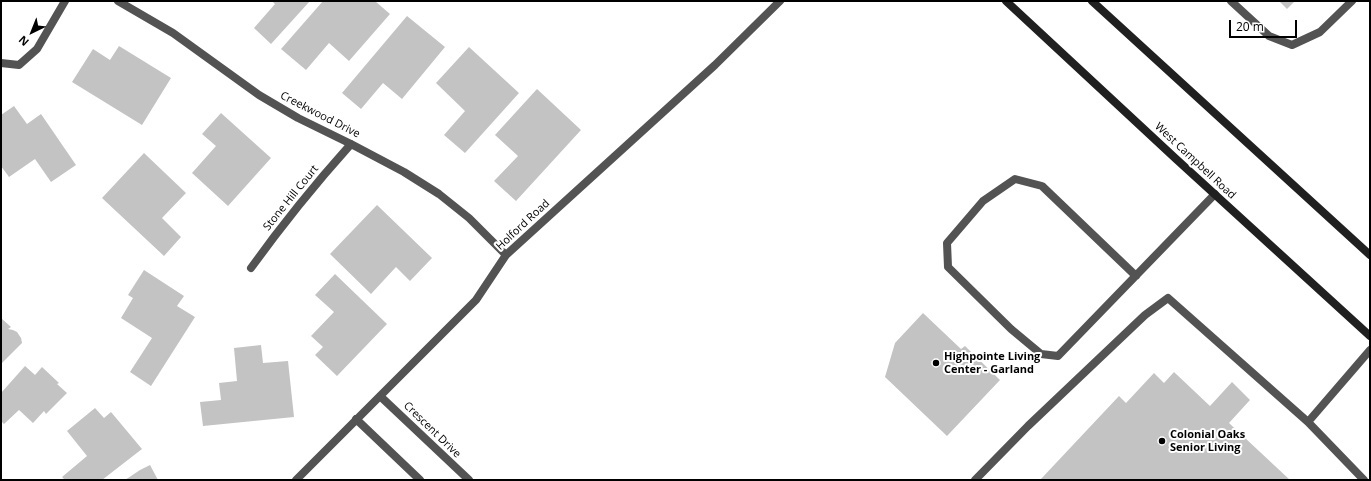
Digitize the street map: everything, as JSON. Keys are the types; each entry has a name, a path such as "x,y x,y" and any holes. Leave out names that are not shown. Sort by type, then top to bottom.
{"main road":[{"name":"West Campbell Road","path":"1006,1 1370,336"},
{"path":"1092,1 1370,255"}],"street":[{"path":"1,63 19,65 37,49 65,1"},
{"name":"Creekwood Drive","path":"118,1 173,33 259,95 298,118 404,172 439,194 469,218 506,255"},
{"name":"Holford Road","path":"296,480 476,300 506,255 715,65 780,1"},
{"path":"1231,1 1269,36 1292,45 1320,32 1352,1"},
{"name":"Stone Hill Court","path":"251,268 288,219 351,144"},
{"path":"1136,276 1042,186 1015,179 983,201 947,243 948,268 1011,329 1041,354 1058,356 1136,276 1215,194"},
{"path":"975,480 1028,426 1145,315 1168,298 1308,422 1364,480"},
{"path":"1308,422 1370,350"},
{"name":"Crescent Drive","path":"380,396 469,480"},
{"path":"356,420 420,480"}],"building":[{"path":"272,1 310,1 271,44 254,28 275,4"},
{"path":"323,1 375,1 390,14 349,61 329,43 306,70 281,49"},
{"path":"1279,1 1295,1 1287,9"},
{"path":"407,16 445,47 402,99 383,83 361,109 342,93"},
{"path":"119,46 171,78 142,125 72,82 93,49 110,60"},
{"path":"469,47 519,93 465,153 444,135 465,111 436,83"},
{"path":"537,89 581,130 516,201 494,181 518,156 495,135"},
{"path":"14,106 27,124 41,114 76,165 51,182 35,159 9,177 1,166 1,115"},
{"path":"221,113 271,158 228,206 192,173 216,146 202,134"},
{"path":"144,153 186,193 162,218 181,237 164,256 102,198"},
{"path":"377,205 432,258 410,281 396,267 371,294 330,254"},
{"path":"144,270 184,296 177,306 195,317 151,386 130,372 152,338 121,318 133,298 128,295"},
{"path":"335,274 387,324 337,376 315,355 323,347 311,336 334,312 315,295"},
{"name":"Highpointe Living Center - Garland","path":"923,313 961,349 965,346 1000,380 947,436 885,377 895,343"},
{"path":"1,318 11,327 8,329 17,332 22,343 1,364"},
{"path":"261,345 263,363 288,361 294,417 203,426 200,402 221,400 219,383 237,381 234,348"},
{"path":"25,366 35,375 42,367 67,393 46,414 44,411 33,423 19,410 4,424 1,421 1,393"},
{"name":"Colonial Oaks Senior Living","path":"1174,372 1210,406 1232,382 1250,400 1229,423 1290,480 1040,480 1119,396 1126,403 1154,373 1164,383"},
{"path":"95,408 104,418 111,412 142,449 102,480 65,480 62,477 87,456 67,431"},
{"path":"150,465 158,480 125,480 140,470"}],"place":[{"name":"Highpointe Living Center - Garland","path":"936,363"},
{"name":"Colonial Oaks Senior Living","path":"1162,441"}]}
